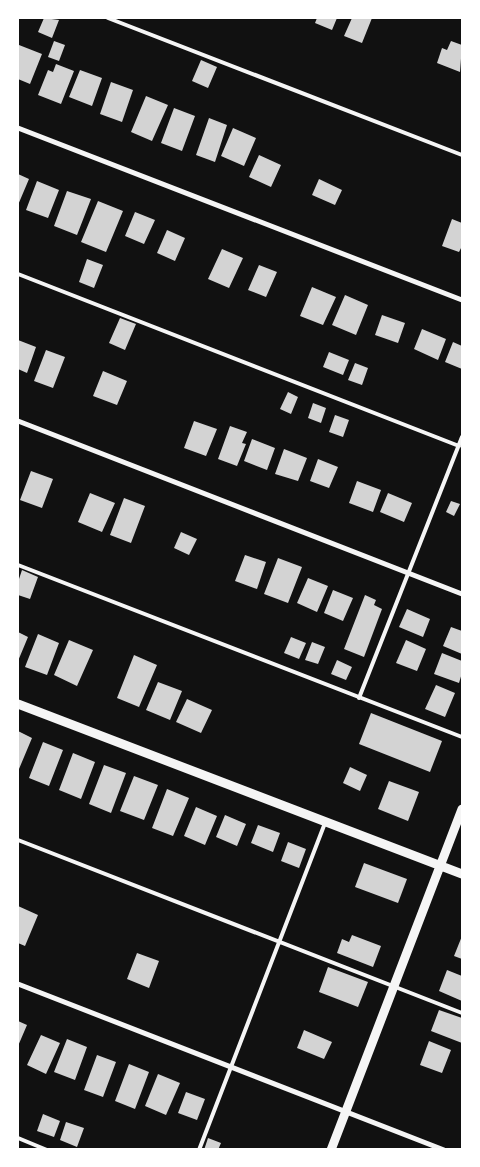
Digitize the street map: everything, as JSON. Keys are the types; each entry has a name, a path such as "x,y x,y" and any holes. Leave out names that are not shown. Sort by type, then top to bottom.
{"street":[{"path":"18,128 462,300"},
{"path":"18,421 462,594"},
{"path":"18,704 462,874"},
{"path":"330,1150 462,809"},
{"path":"18,984 444,1150"}],"lane":[{"path":"108,18 462,156"},
{"path":"18,274 459,446"},
{"path":"359,698 462,437"},
{"path":"18,565 462,737"},
{"path":"199,1150 325,821"},
{"path":"18,840 462,1013"},
{"path":"18,1138 47,1150"}],"building":[{"path":"44,18 59,20 52,38 38,32"},
{"path":"317,18 337,18 332,30 315,23"},
{"path":"352,18 372,18 362,43 344,36"},
{"path":"54,41 65,45 59,61 48,57"},
{"path":"451,41 462,45 460,72 437,63 442,48 447,50"},
{"path":"19,45 42,54 30,84 18,79"},
{"path":"201,60 217,67 208,88 192,81"},
{"path":"56,64 74,71 61,104 38,95 48,70 53,72"},
{"path":"80,70 102,78 92,106 69,97"},
{"path":"111,82 133,90 122,122 100,114"},
{"path":"146,96 168,105 152,141 131,132"},
{"path":"174,108 195,116 182,151 161,143"},
{"path":"209,118 227,125 215,162 196,155"},
{"path":"233,128 256,138 244,166 221,156"},
{"path":"259,155 281,165 271,187 249,177"},
{"path":"18,174 29,179 18,205"},
{"path":"319,179 342,190 335,205 312,195"},
{"path":"37,181 59,190 48,218 26,210"},
{"path":"67,191 91,199 77,235 54,226"},
{"path":"98,201 123,211 106,252 81,242"},
{"path":"135,212 155,220 144,244 125,236"},
{"path":"452,219 462,223 462,246 459,252 442,246"},
{"path":"167,230 185,238 175,261 157,253"},
{"path":"222,249 243,258 229,288 208,279"},
{"path":"87,259 103,265 94,288 79,282"},
{"path":"259,265 277,272 266,297 248,290"},
{"path":"312,287 336,297 323,325 300,316"},
{"path":"345,295 368,305 356,335 332,325"},
{"path":"382,315 405,323 398,343 375,335"},
{"path":"120,318 136,324 125,350 109,343"},
{"path":"422,329 446,339 438,360 414,349"},
{"path":"18,340 36,347 27,373 18,369"},
{"path":"453,342 462,346 462,369 445,362"},
{"path":"46,350 65,357 53,388 34,381"},
{"path":"329,352 349,360 343,375 323,367"},
{"path":"355,363 368,368 362,385 348,380"},
{"path":"103,371 127,381 117,405 93,396"},
{"path":"288,392 298,397 291,414 280,409"},
{"path":"313,403 326,408 321,423 308,418"},
{"path":"335,415 349,420 343,437 329,432"},
{"path":"194,421 217,429 206,456 184,448"},
{"path":"230,426 247,432 242,443 246,444 237,466 218,459"},
{"path":"252,439 275,448 267,470 244,461"},
{"path":"284,449 307,458 298,481 275,474"},
{"path":"318,459 338,467 329,488 310,481"},
{"path":"31,471 53,479 42,508 20,500"},
{"path":"357,481 381,490 373,512 349,503"},
{"path":"90,493 115,503 102,532 78,522"},
{"path":"388,493 412,503 404,522 380,512"},
{"path":"124,498 145,506 131,543 110,535"},
{"path":"451,501 460,504 454,516 446,512"},
{"path":"181,532 197,539 189,555 174,548"},
{"path":"245,555 266,562 257,589 235,581"},
{"path":"278,558 302,567 288,603 264,594"},
{"path":"22,570 38,577 30,599 18,595 18,582"},
{"path":"308,578 328,586 317,612 297,603"},
{"path":"333,590 353,598 343,621 324,613"},
{"path":"365,595 376,600 374,605 382,609 364,657 344,649"},
{"path":"407,609 430,619 423,637 399,627"},
{"path":"451,627 462,631 462,654 443,646"},
{"path":"18,632 28,637 18,661"},
{"path":"38,634 59,643 47,675 25,667"},
{"path":"291,637 306,643 299,659 284,653"},
{"path":"69,640 93,650 77,686 54,675"},
{"path":"406,640 426,649 417,671 396,663"},
{"path":"312,642 325,647 318,664 305,660"},
{"path":"442,653 462,661 462,673 459,683 434,674"},
{"path":"134,655 157,665 139,707 117,698"},
{"path":"337,660 352,667 346,680 331,674"},
{"path":"158,682 182,691 170,720 146,710"},
{"path":"436,685 455,693 445,717 425,709"},
{"path":"187,699 212,710 201,733 176,722"},
{"path":"371,713 442,741 430,772 359,744"},
{"path":"18,731 32,738 19,769 18,768"},
{"path":"43,742 63,750 49,786 29,778"},
{"path":"73,753 95,762 81,799 59,790"},
{"path":"104,765 126,773 111,813 89,804"},
{"path":"350,767 367,775 360,791 343,783"},
{"path":"134,776 158,785 144,820 120,811"},
{"path":"389,781 419,792 408,821 378,809"},
{"path":"167,789 189,798 173,836 152,828"},
{"path":"196,807 217,816 205,845 184,836"},
{"path":"225,815 246,824 237,846 216,837"},
{"path":"258,825 280,833 273,852 251,843"},
{"path":"288,842 306,849 299,868 281,861"},
{"path":"364,863 407,879 398,903 355,887"},
{"path":"18,906 38,915 25,946 18,943"},
{"path":"352,935 381,946 373,967 337,953 342,939 349,942"},
{"path":"462,936 462,959 454,956"},
{"path":"137,953 159,961 149,988 127,979"},
{"path":"328,967 368,982 358,1007 319,992"},
{"path":"447,970 462,976 462,1001 439,991"},
{"path":"439,1010 462,1018 462,1043 431,1031"},
{"path":"18,1021 27,1025 18,1046"},
{"path":"304,1030 332,1042 324,1059 297,1048"},
{"path":"41,1035 60,1043 46,1074 27,1065"},
{"path":"67,1039 87,1047 75,1080 54,1072"},
{"path":"429,1041 451,1050 442,1073 420,1065"},
{"path":"97,1055 116,1062 103,1097 84,1090"},
{"path":"129,1064 149,1072 135,1109 115,1101"},
{"path":"158,1074 180,1083 166,1115 145,1106"},
{"path":"186,1092 205,1099 197,1120 178,1113"},
{"path":"43,1114 60,1121 54,1137 37,1131"},
{"path":"66,1122 84,1128 77,1147 60,1140"},
{"path":"208,1138 221,1143 218,1150 204,1150"}]}
